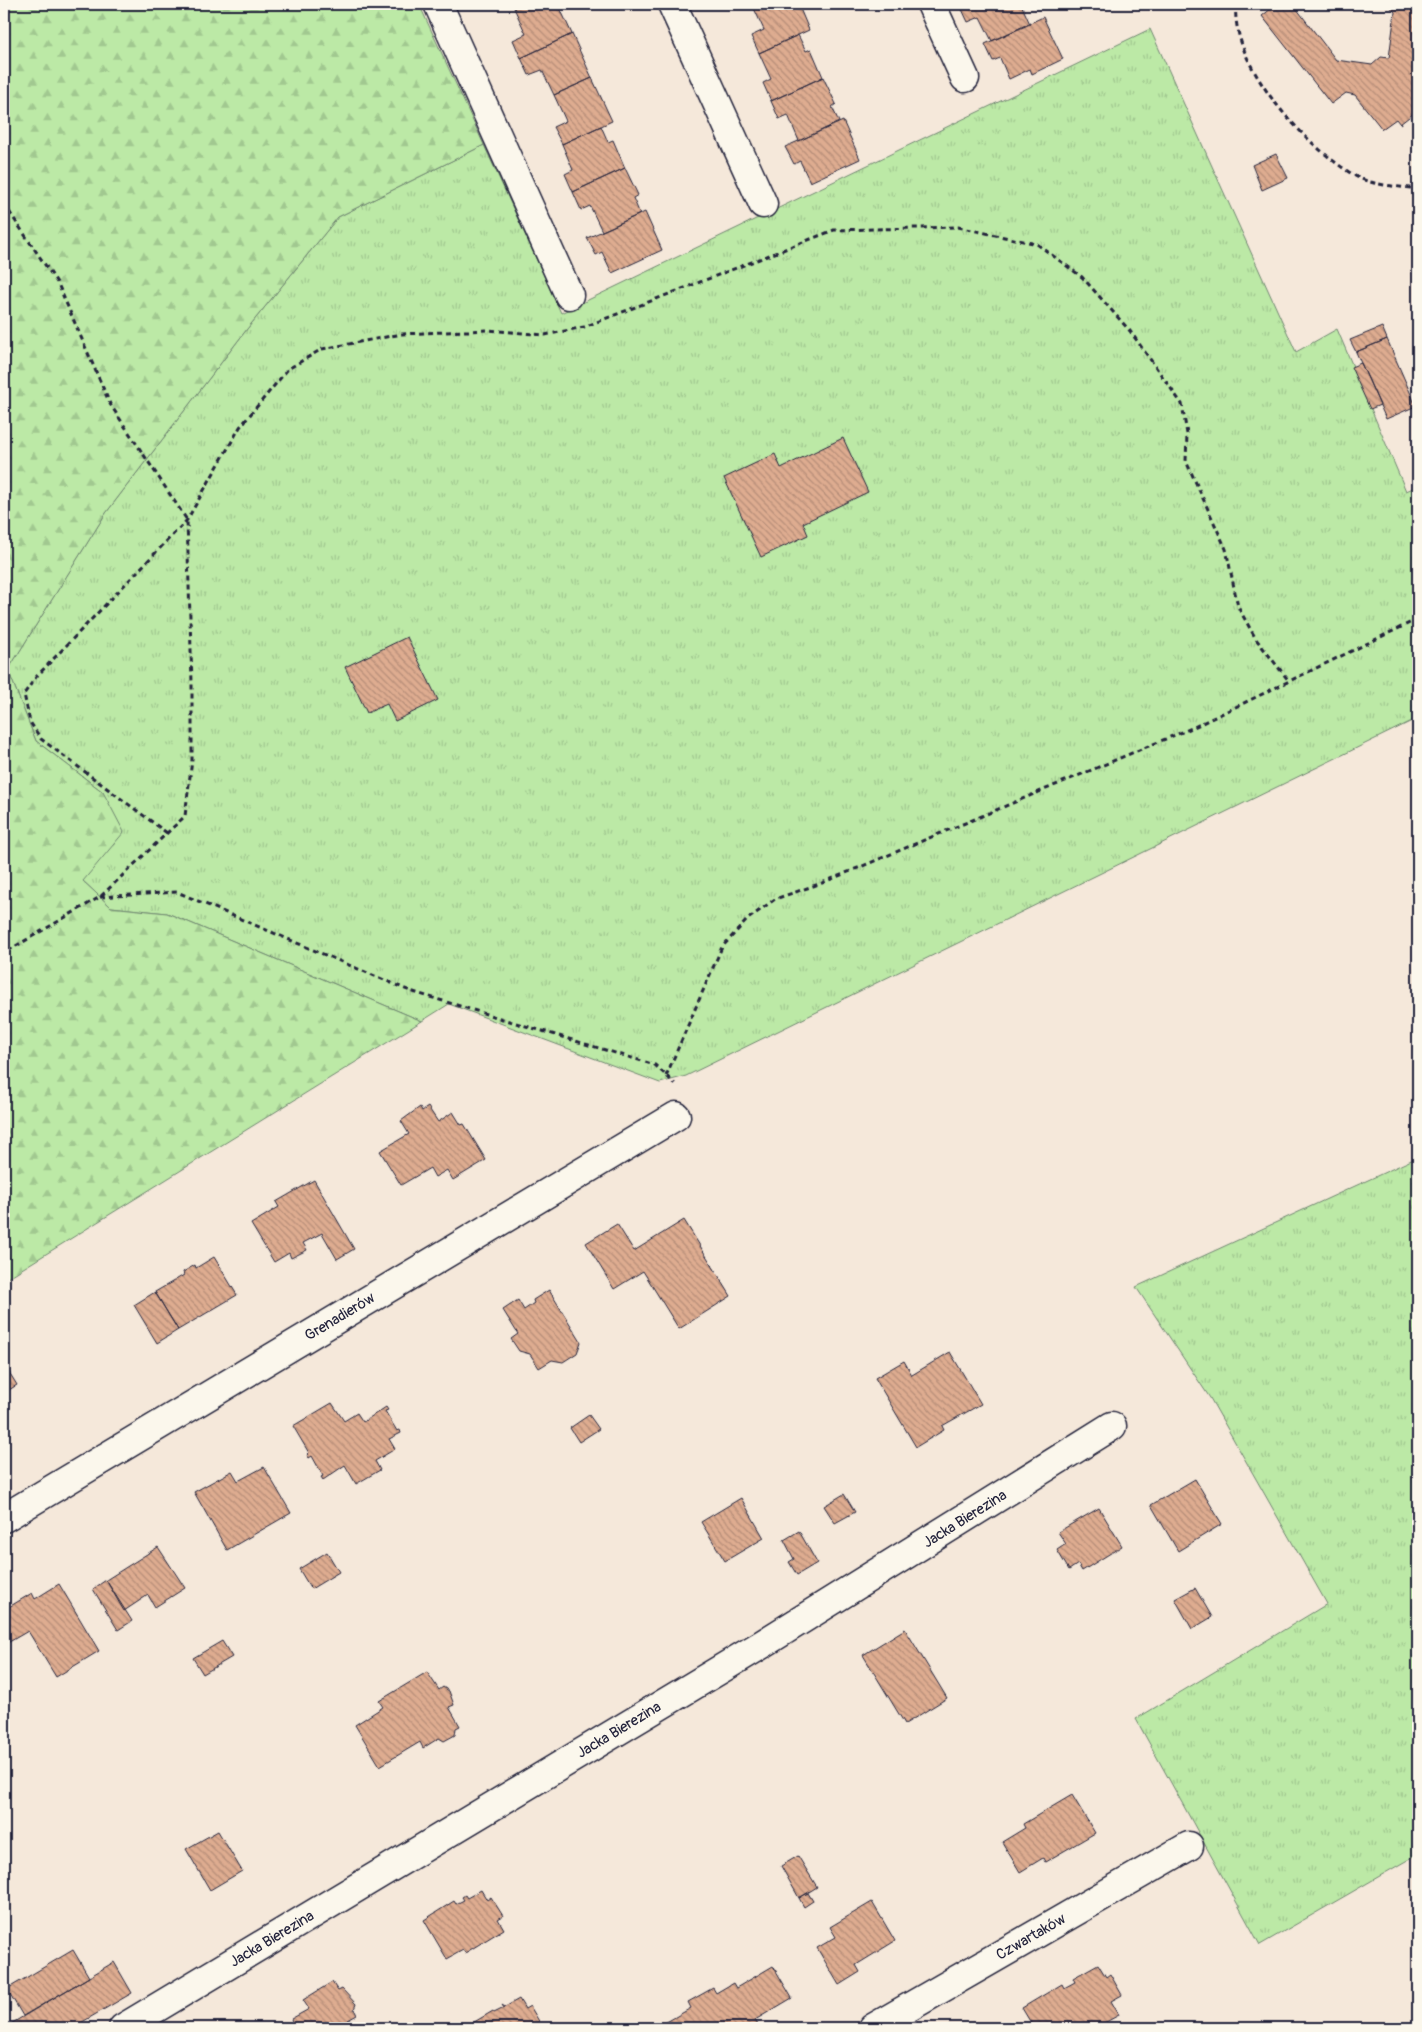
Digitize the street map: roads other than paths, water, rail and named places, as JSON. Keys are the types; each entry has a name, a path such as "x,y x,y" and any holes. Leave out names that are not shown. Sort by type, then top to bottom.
{"street":[{"path":"438,4 569,296"},
{"path":"672,4 763,204"},
{"path":"931,4 965,78"},
{"name":"Grenadierów","path":"4,1518 676,1116"},
{"name":"Jacka Bierezina","path":"123,2028 769,1640 1112,1426"},
{"name":"Czwartaków","path":"873,2028 1189,1846"}]}
